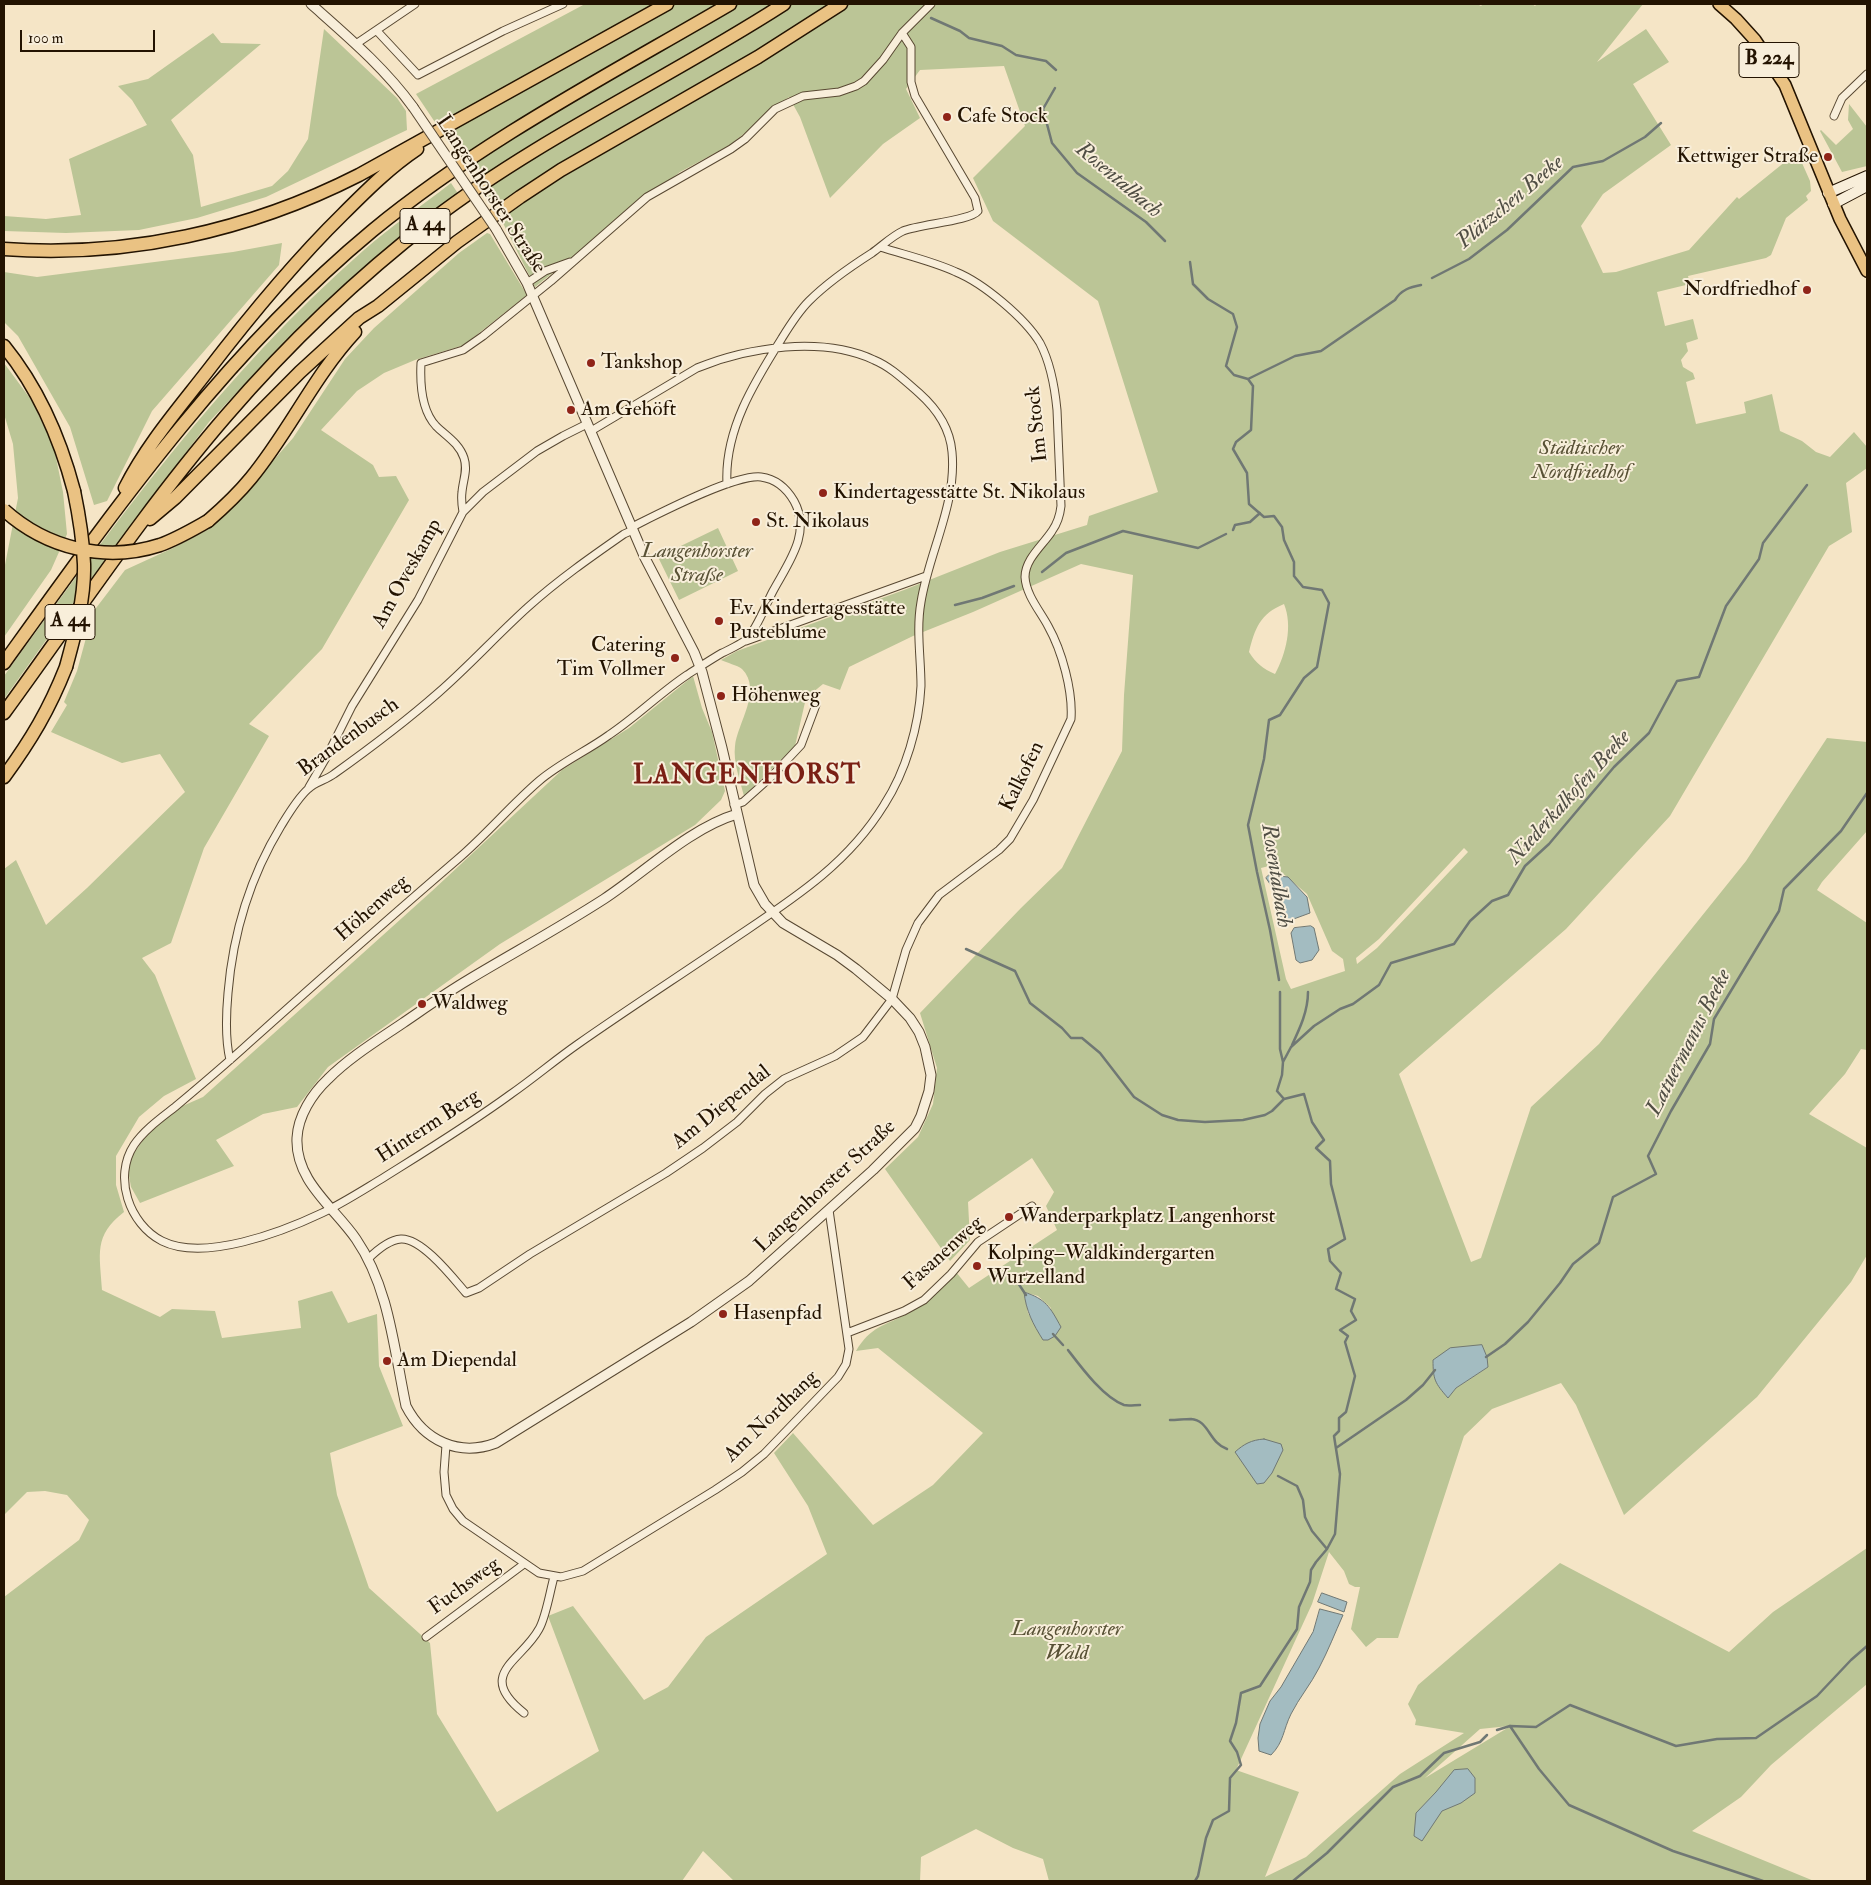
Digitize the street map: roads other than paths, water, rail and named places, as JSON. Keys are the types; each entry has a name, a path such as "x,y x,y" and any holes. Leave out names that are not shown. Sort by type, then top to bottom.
{"highway":[{"path":"4,249 89,249 171,241 233,225 288,207 324,192 461,119 667,4"},
{"name":"A 44","path":"4,663 112,514 178,429 241,355 290,305 372,231 462,164 555,104 730,4"},
{"name":"A 44","path":"4,713 134,531 200,446 252,386 311,325 391,253 433,219 522,158 784,4"},
{"path":"134,531 175,498 300,372 359,318 378,306 457,242 520,197 603,145 758,57 841,4"},
{"path":"112,514 135,469 196,385 260,304 327,229 367,190 412,152 461,119"},
{"path":"4,510 27,528 52,541 81,550 119,553 151,548 185,534 208,521 251,478 279,440 325,368 378,306"},
{"path":"4,346 41,400 55,430 66,460 74,491 84,564 78,624 66,667 46,713 29,743 4,777"}],"main road":[{"name":"B 224","path":"1719,4 1755,40 1780,77 1792,101 1831,199 1867,271"},
{"path":"1831,199 1867,176"},
{"path":"1831,199 1867,186"}],"street":[{"name":"Langenhorster Straße","path":"311,4 382,69 413,107 496,230 528,283 632,528 652,571 688,639 700,668 722,748 754,885 765,904 783,923 856,968 892,999 910,1018 925,1047 931,1075 926,1104 922,1116 914,1128 830,1210 749,1281 723,1301 496,1442 485,1447 473,1448 446,1445"},
{"path":"356,44 414,4"},
{"path":"377,31 418,75 503,31 563,4"},
{"path":"463,512 462,494 466,475 464,457 452,440 434,424 428,414 422,393 421,363 463,350 533,296 647,197 732,149 776,109 803,96 839,92 864,81 883,60 902,33 931,4"},
{"path":"727,484 726,470 728,458 741,410 775,348 799,312 809,301 901,232 922,225 974,215 978,210 976,198 915,96 911,82 912,47 902,33"},
{"path":"1834,116 1842,98 1867,74"},
{"name":"Im Stock","path":"880,247 938,264 976,282 1002,302 1028,328 1040,344 1056,396 1061,496 1060,516 1046,540"},
{"path":"528,283 545,271 573,261"},
{"name":"Hinterm Berg","path":"129,1155 124,1181 132,1209 138,1221 147,1230 168,1244 186,1248 204,1248 230,1244 278,1232 331,1209 471,1122 578,1044 773,913 821,878 838,862 876,817 898,780 914,730 919,702 920,608 926,576 947,504 952,464 950,438 939,414 931,404 899,376 873,359 852,353 815,347 775,348"},
{"path":"589,428 697,368 746,353 775,348"},
{"name":"Am Oveskamp","path":"309,788 361,691 418,600 463,512 482,492 537,451 562,436 589,428"},
{"name":"Brandenbusch","path":"230,1060 227,1038 227,1006 230,973 241,915 266,853 290,810 309,788 332,776 408,718 438,693 528,607 558,582 632,528 727,484 748,478 760,477 781,485 787,490 800,513 800,537 754,629 745,642"},
{"name":"Kalkofen","path":"892,999 906,950 918,923 939,895 1010,840 1033,800 1071,719 1071,697 1057,646 1049,627 1030,595 1026,582 1027,568 1046,540"},
{"name":"Höhenweg","path":"129,1155 134,1146 150,1129 230,1060 338,962 460,858 540,780 554,769 611,734 690,673 728,650 745,642 926,576"},
{"path":"734,805 743,802 771,777 801,745 816,705"},
{"path":"446,1445 424,1430 413,1418 406,1406 385,1302 375,1273 356,1240 303,1172 299,1161 296,1137 305,1109 327,1080 382,1037 467,981 559,928 606,898 698,831 737,814"},
{"name":"Am Diependal","path":"368,1259 388,1243 400,1239 411,1241 439,1263 466,1293 479,1288 530,1254 703,1148 738,1122 765,1094 784,1079 835,1056 863,1038 892,999"},
{"name":"Fasanenweg","path":"847,1333 904,1311 924,1300 951,1274 978,1242 1032,1206"},
{"name":"Am Nordhang","path":"446,1445 444,1472 446,1495 453,1509 463,1521 539,1573 568,1576 583,1571 742,1472 764,1454 838,1377 846,1364 849,1349 830,1210"},
{"name":"Fuchsweg","path":"426,1637 524,1564"},
{"path":"524,1713 507,1696 503,1682 505,1669 540,1628 554,1576"}],"water":[{"path":"1269,875 1288,877 1307,897 1310,913 1280,924 1274,890 1266,878"},
{"path":"1311,926 1314,928 1319,950 1312,960 1300,963 1296,960 1291,933 1294,928"},
{"path":"1024,1292 1038,1298 1050,1309 1061,1327 1055,1336 1048,1340 1043,1340 1030,1317"},
{"path":"1482,1345 1487,1357 1488,1367 1456,1388 1448,1398 1436,1381 1433,1360 1450,1348"},
{"path":"1264,1439 1281,1444 1283,1450 1272,1473 1264,1483 1257,1484 1235,1452 1248,1443"},
{"path":"1322,1593 1347,1602 1344,1612 1318,1602"},
{"path":"1320,1609 1343,1615 1319,1668 1288,1720 1281,1741 1271,1755 1259,1751 1260,1724 1270,1701 1281,1687 1313,1632"},
{"path":"1468,1769 1475,1778 1475,1793 1461,1803 1442,1811 1422,1841 1414,1836 1416,1813 1454,1770"}],"waterway":[{"name":"Rosentalbach","path":"931,18 960,31 969,38 1002,46 1016,55 1046,61 1056,70"},
{"name":"Rosentalbach","path":"1055,88 1043,109 1052,143 1077,173 1146,222 1165,241"},
{"name":"Plätzchen Beeke","path":"1432,278 1469,259 1507,230 1573,167 1603,161 1645,137 1661,123"},
{"name":"Rosentalbach","path":"1190,262 1193,284 1208,299 1233,314 1237,327 1226,366 1234,375 1248,379 1253,386 1251,430 1236,442 1233,449 1247,473 1249,504 1264,517 1274,516 1282,527 1284,540 1294,562 1294,576 1303,587 1322,590 1329,603 1317,667 1304,678 1280,715 1269,720 1264,759 1248,825 1279,980"},
{"name":"Plätzchen Beeke","path":"1248,379 1295,356 1321,351 1395,300 1403,291 1421,285"},
{"name":"Niederkalkofen Beeke","path":"1283,1062 1291,1047 1314,1026 1340,1009 1353,1004 1379,985 1391,963 1454,944 1470,921 1492,901 1508,895 1525,866 1549,844 1614,767 1649,733 1677,681 1699,677 1726,606 1759,559 1763,543 1807,485"},
{"path":"1233,530 1235,525 1250,522 1260,513"},
{"path":"1042,572 1066,553 1123,531 1198,548 1226,534"},
{"path":"955,605 982,598 1014,586"},
{"name":"Latuermanns Beeke","path":"1486,1357 1505,1344 1528,1322 1573,1264 1599,1243 1613,1197 1656,1174 1648,1156 1671,1111 1710,1044 1714,1019 1779,911 1784,889 1841,831 1867,793"},
{"path":"966,949 1015,971 1030,1003 1062,1028 1071,1038 1082,1038 1100,1053 1134,1097 1162,1115 1178,1120 1205,1122 1243,1120 1265,1115 1284,1099"},
{"name":"Rosentalbach","path":"1195,1881 1198,1876 1206,1838 1213,1820 1229,1811 1230,1778 1241,1765 1237,1752 1230,1741 1236,1723 1241,1693 1260,1686 1297,1629 1299,1607 1310,1582 1311,1570 1327,1549 1335,1534 1340,1474 1334,1436 1339,1431 1339,1418 1346,1412 1355,1376 1345,1342 1348,1336 1340,1330 1356,1320 1351,1311 1355,1299 1336,1289 1341,1273 1330,1261 1328,1249 1345,1239 1331,1184 1330,1161 1316,1148 1324,1140 1312,1122 1304,1094 1284,1099 1277,1091 1282,1075 1283,1062 1280,1049 1280,992"},
{"path":"1292,1045 1305,1013 1308,992"},
{"path":"1014,1277 1026,1295"},
{"path":"1053,1334 1063,1345"},
{"path":"1068,1350 1100,1389 1124,1405 1140,1405"},
{"name":"Latuermanns Beeke","path":"1336,1448 1406,1400 1423,1385 1435,1370"},
{"path":"1170,1420 1197,1420 1206,1427 1216,1442 1227,1449"},
{"path":"1278,1476 1297,1486 1303,1500 1305,1517 1312,1531 1327,1549"},
{"path":"1497,1730 1510,1726 1536,1727 1570,1705 1676,1746 1717,1739 1756,1738 1817,1696 1867,1646"},
{"path":"1510,1726 1539,1769 1569,1805 1673,1851 1763,1881"},
{"path":"1293,1881 1327,1853 1393,1787 1420,1776 1444,1753 1480,1742 1487,1735"}],"place":[{"name":"Cafe Stock","path":"947,117"},
{"name":"Kettwiger Straße","path":"1828,157"},
{"name":"Nordfriedhof","path":"1807,290"},
{"name":"Tankshop","path":"591,363"},
{"name":"Am Gehöft","path":"571,410"},
{"name":"Kindertagesstätte St. Nikolaus","path":"823,493"},
{"name":"St. Nikolaus","path":"756,522"},
{"name":"Ev. Kindertagesstätte Pusteblume","path":"719,621"},
{"name":"Catering Tim Vollmer","path":"675,658"},
{"name":"Höhenweg","path":"721,696"},
{"name":"Waldweg","path":"422,1004"},
{"name":"Wanderparkplatz Langenhorst","path":"1009,1217"},
{"name":"Kolping–Waldkindergarten Wurzelland","path":"977,1266"},
{"name":"Hasenpfad","path":"723,1314"},
{"name":"Am Diependal","path":"387,1361"}],"district":[{"name":"LANGENHORST","path":"747,777"}],"park label":[{"name":"Städtischer Nordfriedhof","path":"1581,461"},
{"name":"Langenhorster Wald","path":"1067,1642"}]}
